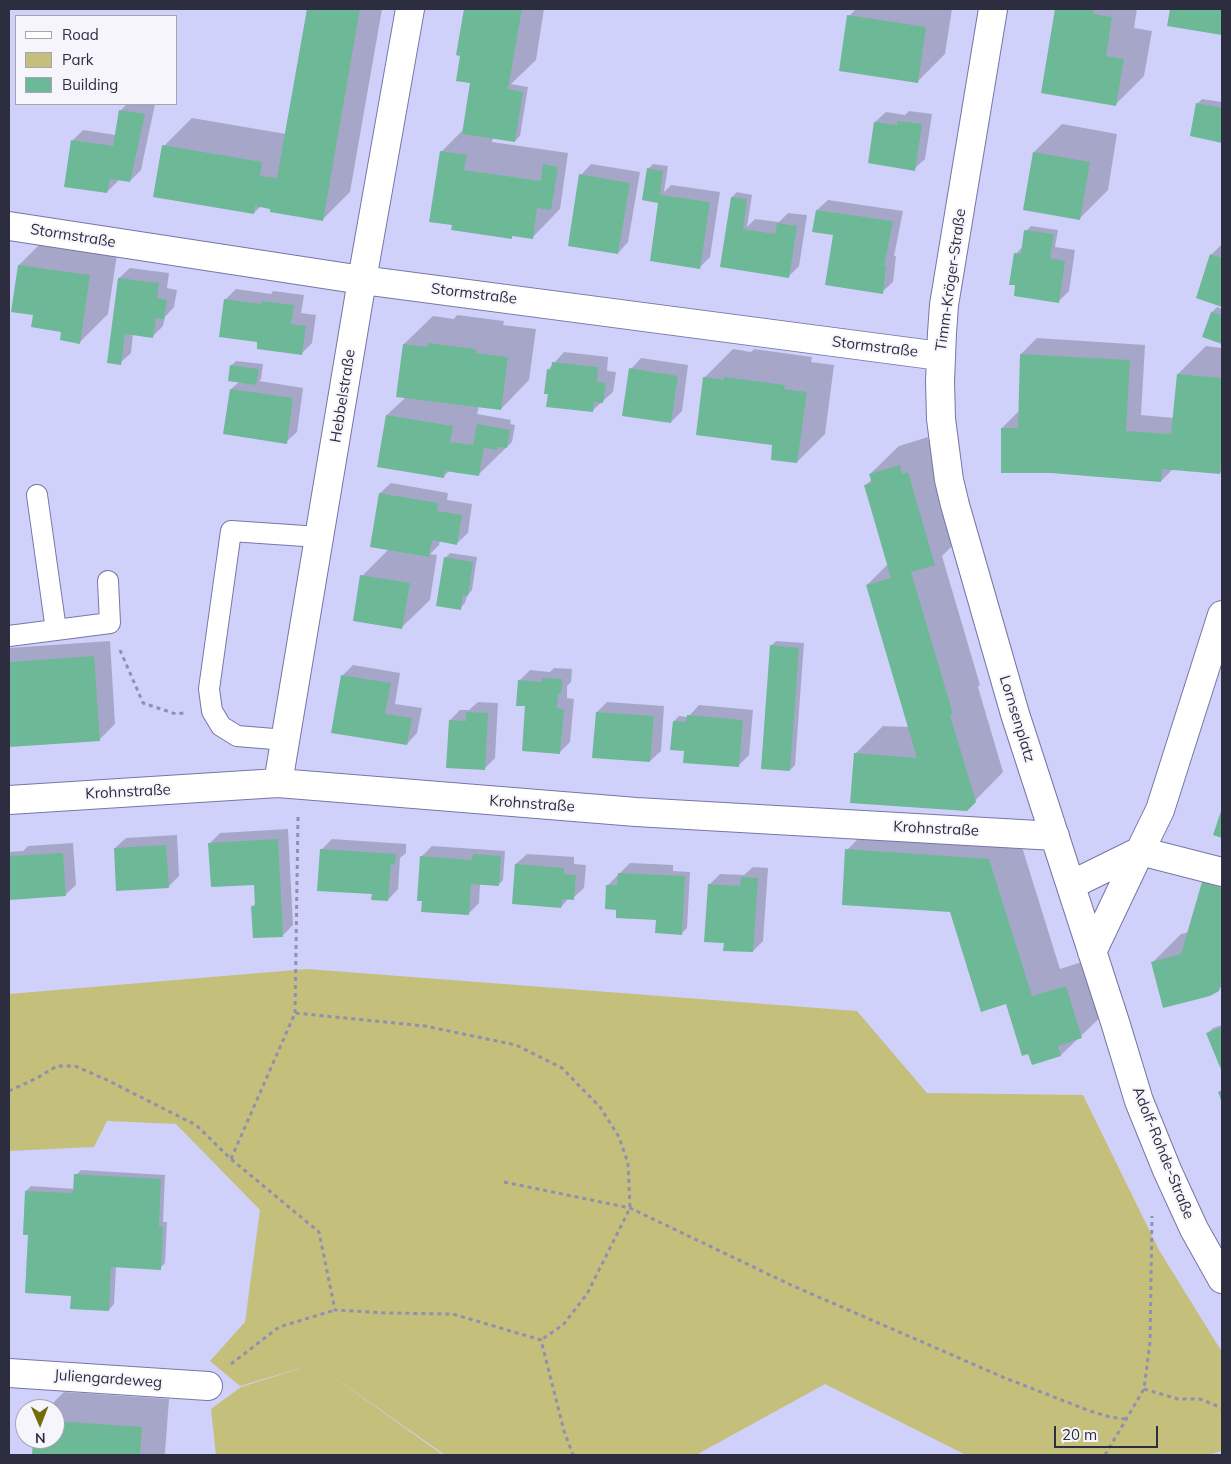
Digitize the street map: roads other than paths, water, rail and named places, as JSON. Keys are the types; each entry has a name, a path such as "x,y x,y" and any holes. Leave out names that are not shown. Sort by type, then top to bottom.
{"street":[{"name":"Hebbelstraße","path":"278,783 362,280 410,9"},
{"name":"Timm-Kröger-Straße","path":"968,551 955,505 945,453 940,356 944,305 993,9"},
{"name":"Stormstraße","path":"9,226 362,280 940,356"},
{"name":"Lornsenplatz","path":"968,551 1015,714 1115,1022"},
{"path":"1092,952 1160,810 1222,615"},
{"name":"Krohnstraße","path":"9,800 278,783 636,812 1055,836"},
{"path":"1071,885 1140,851 1222,872"},
{"name":"Adolf-Rohde-Straße","path":"1115,1022 1139,1101 1167,1170 1194,1229 1222,1279"},
{"name":"Juliengardeweg","path":"9,1373 208,1386"}],"lane":[{"path":"37,495 56,630"},
{"path":"286,740 236,736 221,726 212,711 208,689 231,531 319,537"},
{"path":"9,636 110,623 108,581"}]}
